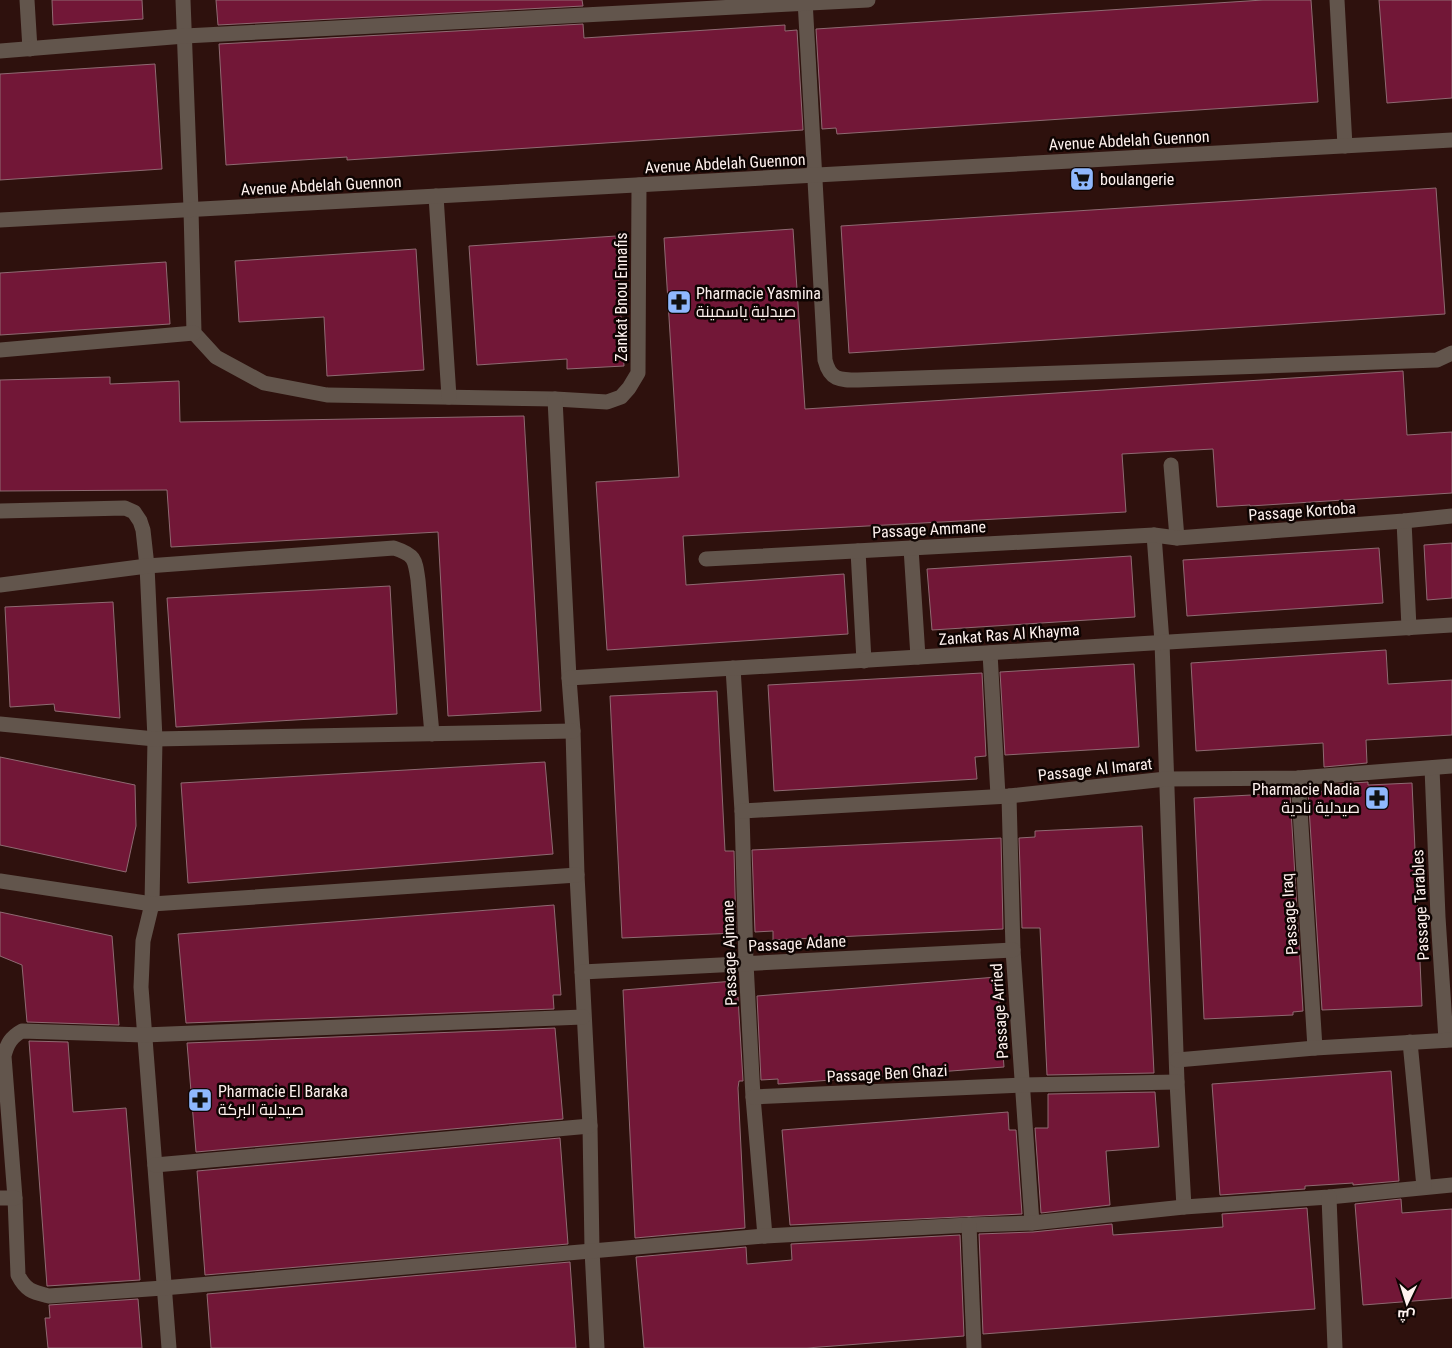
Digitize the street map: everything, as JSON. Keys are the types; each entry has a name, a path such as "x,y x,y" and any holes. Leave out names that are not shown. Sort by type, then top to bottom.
{"street":[{"path":"27,0 30,49"},
{"path":"0,350 194,333 185,36 182,0"},
{"path":"0,50 185,36 868,0"},
{"path":"1337,0 1344,146"},
{"path":"805,2 825,360 827,369 834,377 844,380 858,380 1437,360 1452,353"},
{"name":"Avenue Abdelah Guennon","path":"0,220 1452,140"},
{"name":"Zankat Bnou Ennafis","path":"194,333 216,357 264,383 327,395 555,399 607,402 620,397 629,388 638,373 639,185"},
{"path":"436,196 449,397"},
{"path":"555,399 568,678 573,731 577,875 590,1126 592,1250 597,1348"},
{"path":"1172,465 1176,538"},
{"path":"0,512 125,508 134,512 143,530 147,566 155,739 152,904 143,941 142,987 144,1035 169,1348"},
{"name":"Passage Kortoba","path":"1154,535 1176,538 1452,516"},
{"path":"1404,521 1409,628"},
{"path":"1154,535 1162,642 1177,1082 1184,1207"},
{"name":"Passage Ammane","path":"706,559 1154,535"},
{"path":"0,585 147,566 394,548 408,553 413,559 418,580 432,734"},
{"path":"911,548 918,657"},
{"path":"858,551 864,661"},
{"name":"Zankat Ras Al Khayma","path":"568,678 1452,625"},
{"name":"Passage Arried","path":"990,653 1004,796 1032,1224"},
{"name":"Passage Ajmane","path":"733,668 742,811 746,963 753,1096 765,1236"},
{"path":"0,724 155,739 573,731"},
{"name":"Passage Al Imarat","path":"742,811 1004,796 1166,779 1298,778 1452,766"},
{"name":"Passage Tarables","path":"1432,768 1445,916 1449,1040"},
{"name":"Passage Iraq","path":"1298,778 1315,1048"},
{"path":"0,880 152,904 577,875"},
{"name":"Passage Adane","path":"582,972 1013,950"},
{"path":"584,1017 144,1035 22,1031 14,1035 7,1044 4,1056 8,1198 18,1276 24,1286 34,1292 49,1296 163,1288 765,1236 969,1224 1032,1224 1184,1207 1329,1197 1452,1185"},
{"path":"1177,1060 1315,1048 1449,1040"},
{"path":"1410,1042 1424,1187"},
{"name":"Passage Ben Ghazi","path":"753,1096 1022,1085 1177,1082"},
{"path":"155,1165 590,1126"},
{"path":"1329,1197 1335,1348"},
{"path":"969,1224 974,1348"}],"building":[{"path":"52,0 142,0 143,19 53,25"},
{"path":"216,0 582,0 583,6 218,25"},
{"path":"1263,0 1311,0 1318,102 837,134 836,128 822,129 816,29"},
{"path":"1379,0 1452,0 1452,98 1387,103"},
{"path":"583,24 584,38 785,25 785,31 797,30 803,130 347,160 347,157 226,165 219,44"},
{"path":"155,64 162,169 0,180 0,74"},
{"path":"1436,188 1445,314 849,353 841,226"},
{"path":"793,229 805,409 1403,371 1407,435 1452,432 1452,493 1217,507 1213,449 1122,454 1126,512 683,536 686,585 844,574 848,634 607,650 596,482 679,477 664,238"},
{"path":"616,236 624,366 567,369 567,359 477,365 469,246"},
{"path":"416,249 424,370 327,376 324,317 239,322 235,261"},
{"path":"166,262 170,324 0,335 0,273"},
{"path":"110,377 110,384 179,381 180,422 524,416 541,711 448,716 438,532 171,547 167,490 0,491 0,380"},
{"path":"1452,543 1452,598 1427,600 1424,545"},
{"path":"1379,548 1383,603 1187,616 1183,560"},
{"path":"1131,556 1135,617 932,630 927,569"},
{"path":"390,586 397,714 176,727 167,598"},
{"path":"113,602 120,718 55,711 54,704 10,707 5,607"},
{"path":"1386,650 1388,684 1452,680 1452,735 1366,740 1367,763 1324,767 1323,743 1196,751 1191,663"},
{"path":"1134,664 1139,747 1005,755 1000,672"},
{"path":"982,673 986,756 975,757 977,779 774,791 768,685"},
{"path":"717,691 725,851 734,851 736,933 622,938 610,696"},
{"path":"0,757 135,785 136,826 126,872 0,845"},
{"path":"545,762 553,854 188,883 181,783"},
{"path":"1368,782 1368,785 1412,783 1422,1006 1322,1010 1308,792 1325,791 1325,785"},
{"path":"1290,793 1303,1011 1293,1012 1293,1015 1204,1019 1194,798"},
{"path":"1142,826 1154,1073 1047,1075 1040,928 1022,928 1019,838 1035,837 1035,831"},
{"path":"1001,838 1003,929 773,940 773,931 755,932 752,850"},
{"path":"554,905 561,995 553,995 554,1009 186,1023 178,934"},
{"path":"0,912 112,936 119,1025 27,1022 22,965 0,956"},
{"path":"997,977 1004,1067 778,1084 778,1079 761,1080 757,996"},
{"path":"734,981 734,997 738,997 743,1081 739,1081 738,1088 745,1228 635,1238 623,990"},
{"path":"555,1028 563,1119 196,1152 187,1043"},
{"path":"29,1041 68,1042 73,1112 126,1108 140,1280 47,1286"},
{"path":"1391,1071 1399,1181 1353,1185 1353,1183 1305,1186 1305,1189 1220,1195 1212,1084"},
{"path":"1155,1092 1159,1147 1106,1151 1110,1205 1041,1213 1035,1128 1048,1128 1048,1094"},
{"path":"1008,1112 1009,1130 1016,1130 1022,1214 790,1225 782,1130"},
{"path":"560,1138 568,1244 205,1275 197,1171"},
{"path":"1401,1199 1402,1213 1452,1209 1452,1298 1363,1305 1355,1204"},
{"path":"1307,1208 1315,1309 983,1334 979,1234 1033,1232 1112,1224 1113,1235 1223,1227 1222,1214"},
{"path":"960,1235 964,1336 807,1348 644,1348 636,1257 746,1247 747,1264 792,1260 791,1244"},
{"path":"570,1262 576,1348 211,1348 207,1294"},
{"path":"138,1299 142,1348 48,1348 45,1318 50,1318 49,1305"}],"place":[{"name":"boulangerie","path":"1082,179"},
{"name":"Pharmacie Yasmina صيدلية ياسمينة","path":"679,302"},
{"name":"Pharmacie Nadia صيدلية نادية","path":"1377,798"},
{"name":"Pharmacie El Baraka صيدلية البركة","path":"200,1100"}]}
